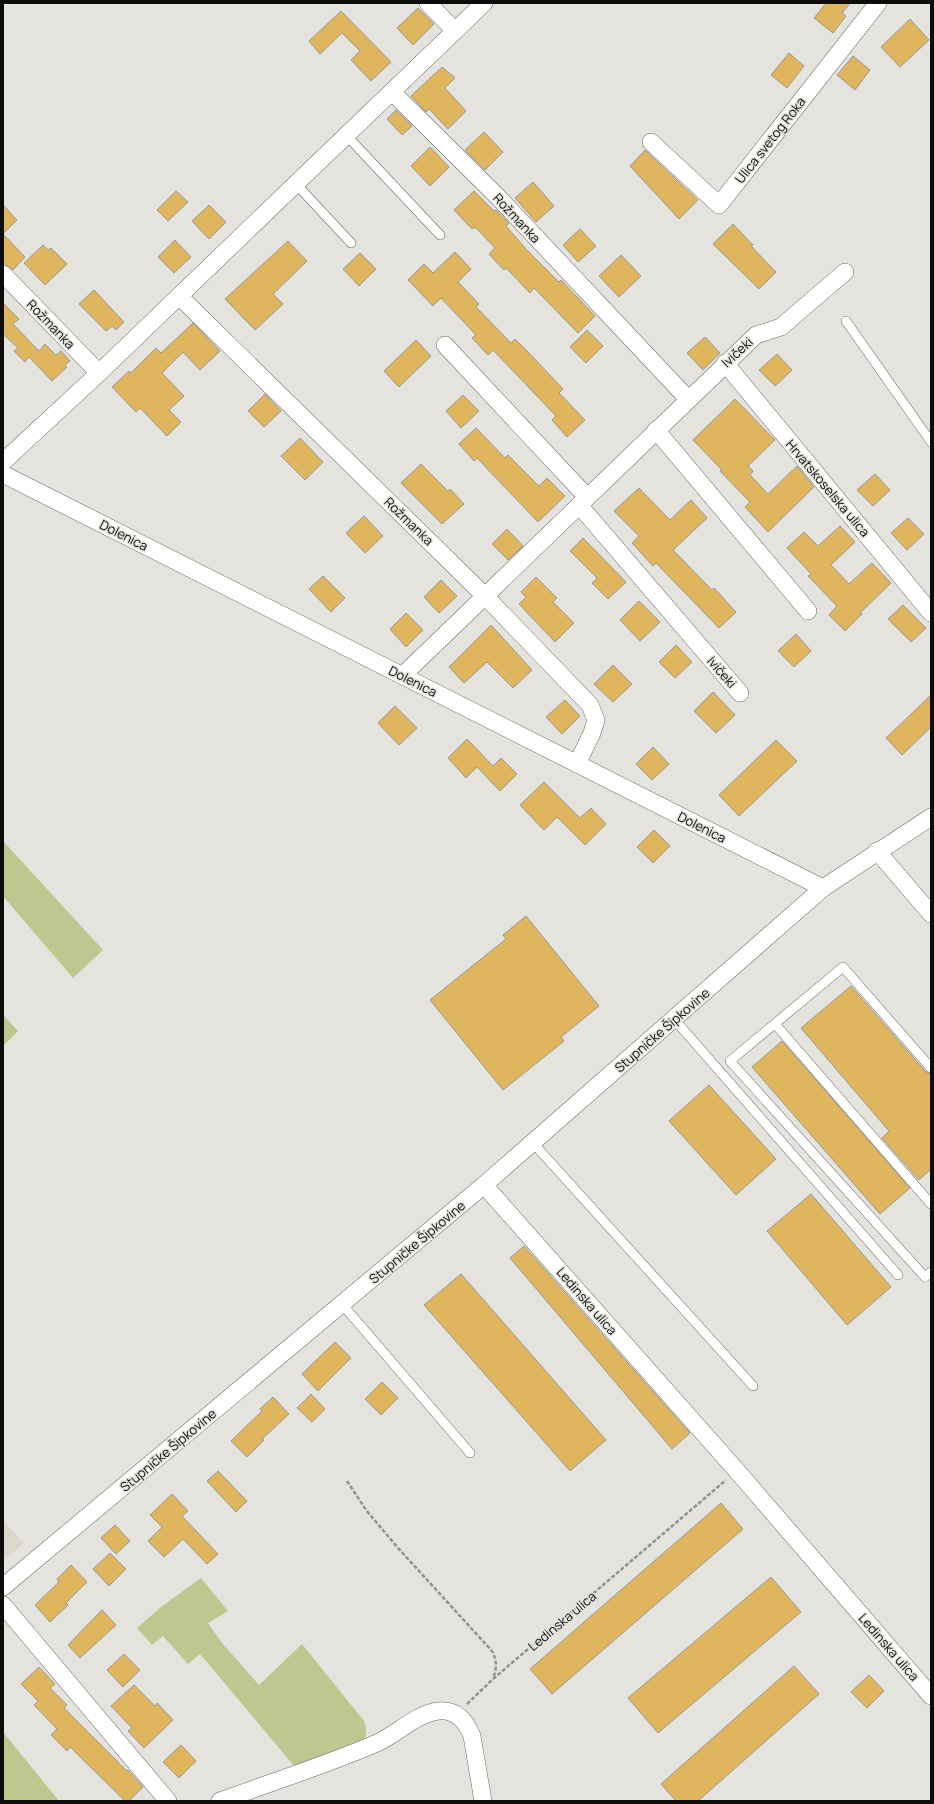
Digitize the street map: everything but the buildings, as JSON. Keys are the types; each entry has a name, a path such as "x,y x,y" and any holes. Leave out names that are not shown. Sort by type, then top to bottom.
{"street":[{"path":"428,3 455,31"},
{"path":"3,462 99,373 484,3"},
{"name":"Ulica svetog Roka","path":"652,142 719,205 878,3"},
{"name":"Rožmanka","path":"392,92 499,198 688,400"},
{"name":"Ivičeki","path":"402,675 725,363 756,335 781,328 845,272"},
{"name":"Rožmanka","path":"3,274 99,373"},
{"name":"Rožmanka","path":"179,296 485,596 590,705 596,720 592,733 577,764"},
{"name":"Ivičeki","path":"445,345 583,501 740,693"},
{"name":"Hrvatskoselska ulica","path":"725,363 931,613"},
{"path":"656,430 808,611"},
{"name":"Dolenica","path":"3,474 823,888"},
{"path":"823,888 877,851 931,817"},
{"path":"877,851 931,914"},
{"name":"Stupničke Šipkovine","path":"3,1587 484,1185 823,888"},
{"name":"Ledinska ulica","path":"484,1185 737,1471 931,1696"},
{"path":"3,1605 168,1801"},
{"path":"220,1801 360,1750 390,1737 430,1713 446,1711 460,1717 468,1727 472,1736 483,1801"}],"lane":[{"path":"347,136 440,235"},
{"path":"296,184 352,243"},
{"path":"846,321 931,442"},
{"path":"931,1068 843,967 730,1061 925,1277 931,1272"},
{"path":"674,1019 898,1275"},
{"path":"775,1024 931,1204"},
{"path":"533,1142 753,1386"},
{"path":"342,1304 470,1453"}],"path":[{"name":"Ledinska ulica","path":"460,1717 469,1701 493,1679 737,1471"},
{"path":"347,1481 366,1510 393,1543 492,1651 496,1664 493,1679"}],"shaded area":[{"path":"3,1521 24,1543 3,1561"}],"green space":[{"path":"3,841 103,950 73,978 3,896"},
{"path":"3,1015 18,1031 3,1046"},
{"path":"201,1578 228,1611 208,1623 222,1643 259,1685 302,1644 364,1721 366,1732 363,1743 295,1767 200,1654 188,1664 163,1636 152,1645 137,1628 161,1607"},
{"path":"3,1732 59,1801 3,1801"}]}
